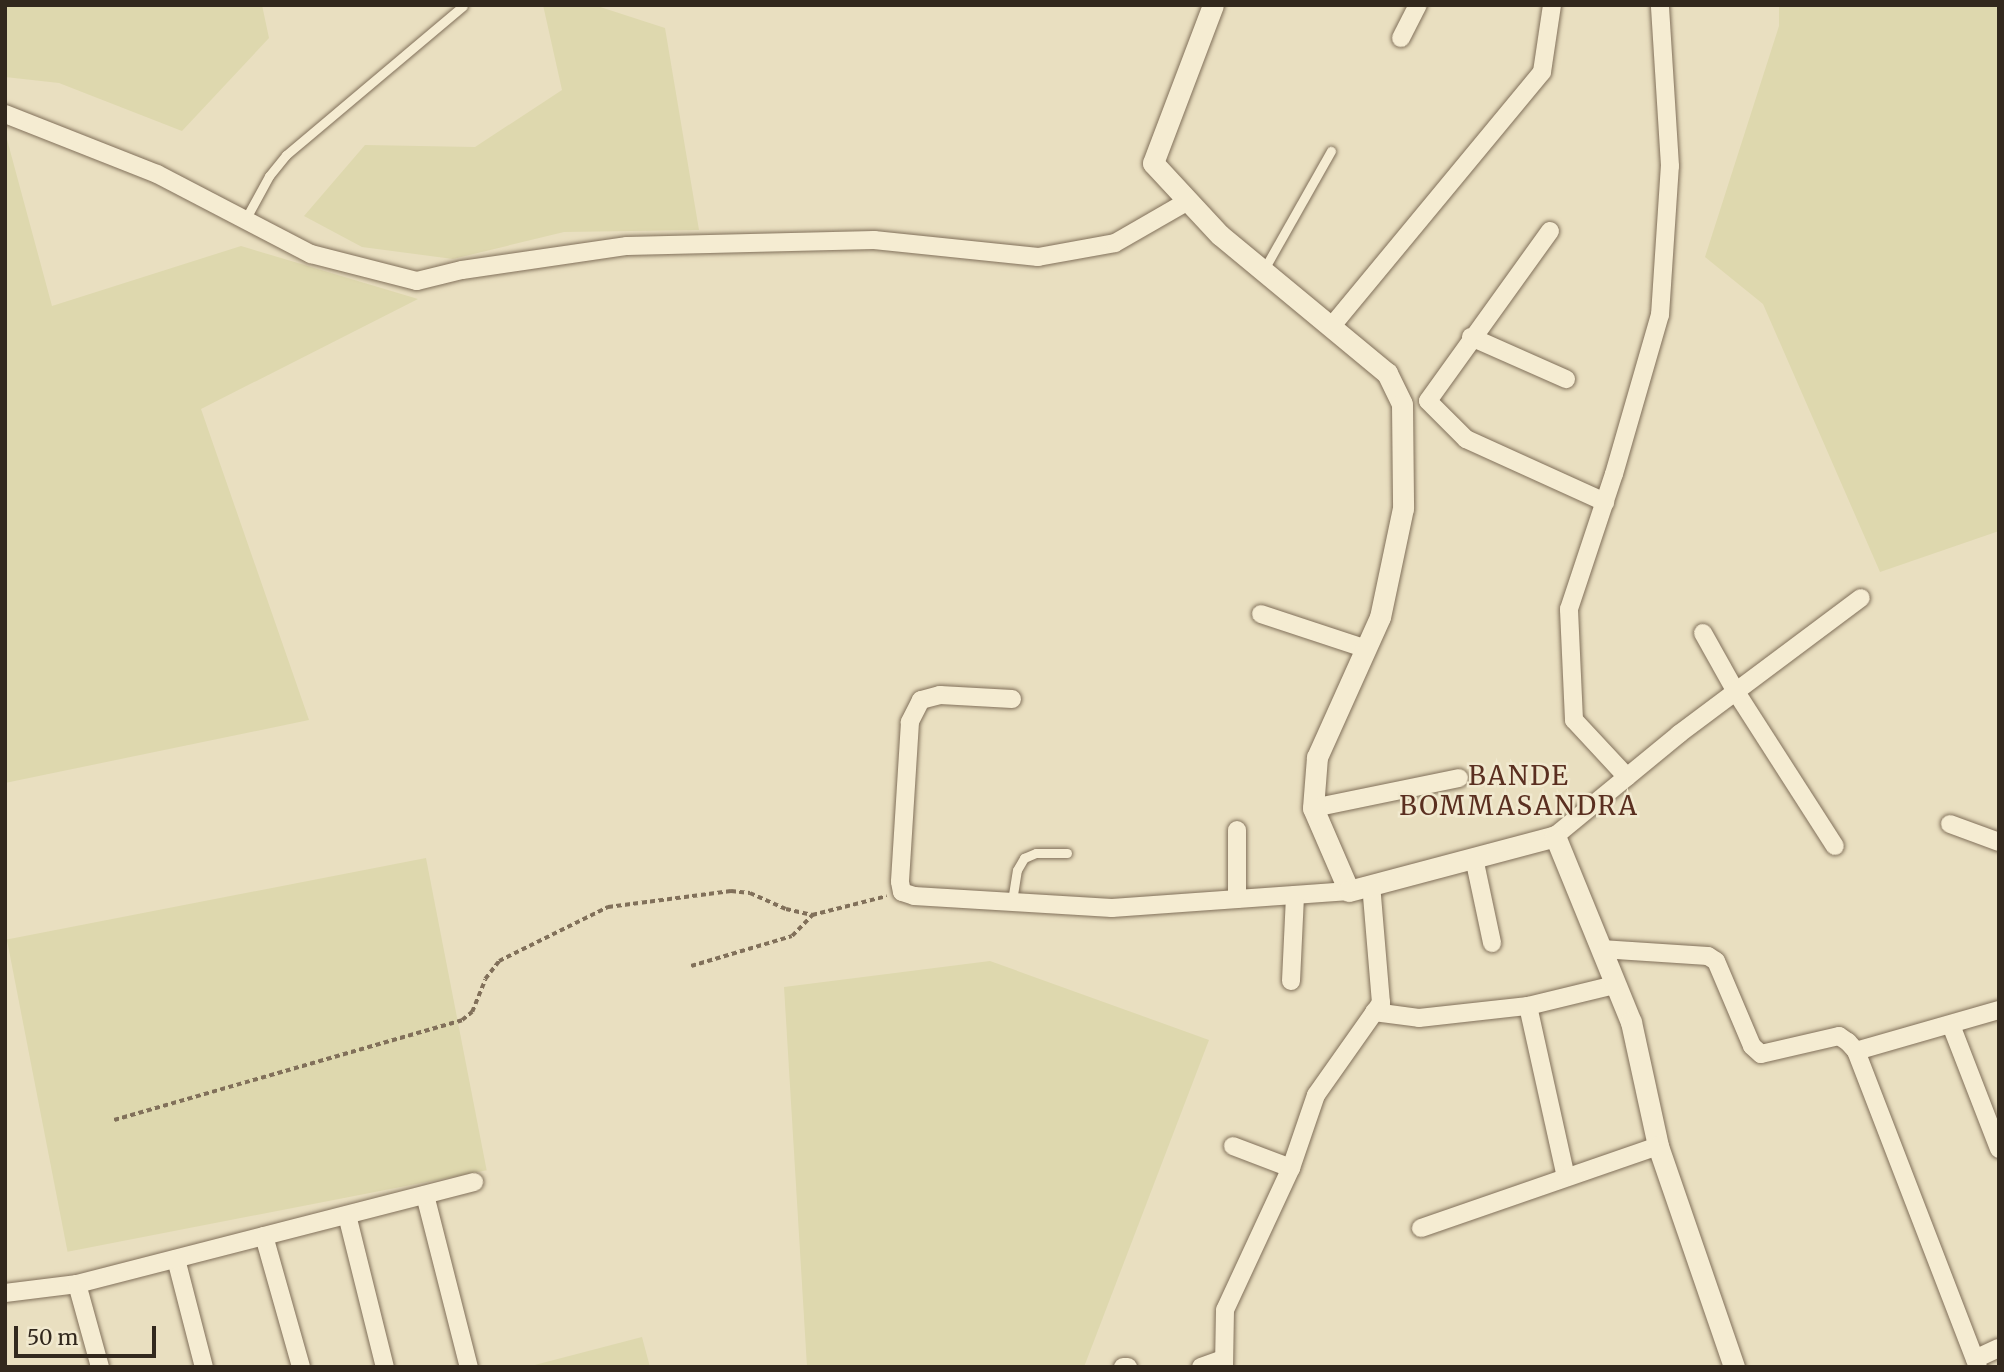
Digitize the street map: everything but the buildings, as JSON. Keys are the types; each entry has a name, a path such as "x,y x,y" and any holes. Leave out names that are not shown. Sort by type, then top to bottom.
{"street":[{"path":"1213,5 1153,163 1220,235 1387,373 1402,404 1403,508 1380,617 1317,757 1314,808 1349,891"},
{"path":"1402,38 1418,5"},
{"path":"1331,327 1542,72 1552,5"},
{"path":"1627,777 1574,720 1569,609 1605,502 1660,315 1670,166 1658,6"},
{"path":"5,114 157,174 312,254 417,281 462,270 627,246 874,240 1038,257 1115,243 1188,201"},
{"path":"1402,404 1428,401 1471,337 1550,231"},
{"path":"1471,337 1566,379"},
{"path":"1428,401 1466,439 1605,502"},
{"path":"1012,699 940,695 921,700 910,722 900,882 902,892 914,896 1112,908 1349,891 1555,836 1735,692 1861,598"},
{"path":"1262,614 1364,648"},
{"path":"1703,633 1735,692 1835,846"},
{"path":"1314,808 1459,778"},
{"path":"1950,824 1999,842"},
{"path":"1237,830 1237,899"},
{"path":"1555,836 1631,1022 1658,1146 1734,1367"},
{"path":"1474,858 1492,943"},
{"path":"1201,1367 1224,1363 1226,1310 1291,1168 1316,1095 1381,1003 1371,884"},
{"path":"1291,981 1295,895"},
{"path":"1601,949 1708,956 1716,961 1752,1046 1761,1054 1839,1036 1856,1051 1976,1363 1999,1348"},
{"path":"1374,1012 1419,1018 1528,1006 1615,985"},
{"path":"1528,1006 1566,1177"},
{"path":"1856,1051 1999,1010"},
{"path":"1951,1025 1999,1149"},
{"path":"1233,1146 1291,1168"},
{"path":"1421,1228 1658,1146"},
{"path":"5,1293 77,1284 474,1182"},
{"path":"425,1195 469,1367"},
{"path":"347,1215 385,1367"},
{"path":"264,1236 301,1367"},
{"path":"176,1259 204,1367"},
{"path":"77,1284 100,1367"}],"lane":[{"path":"245,220 269,176 286,155 463,6"},
{"path":"1263,271 1331,151"},
{"path":"1012,901 1017,870 1024,858 1036,853 1067,853"}],"path":[{"path":"114,1121 462,1020 472,1012 485,979 499,961 608,907 731,891 750,893 786,909 812,915 902,892"},
{"path":"691,966 792,936 812,915"}],"shaded area":[{"path":"5,5 262,5 269,38 182,131 59,83 5,77"},
{"path":"543,5 594,5 665,28 699,230 564,232 453,259 362,247 304,216 365,145 475,147 562,90"},
{"path":"1779,5 1999,5 1999,531 1880,572 1763,304 1705,257 1779,26"},
{"path":"5,132 52,306 241,246 418,299 201,409 309,720 5,783"},
{"path":"426,858 487,1170 68,1252 7,939"},
{"path":"990,961 1209,1040 1084,1367 807,1367 784,987"},
{"path":"642,1337 650,1367 527,1367"}],"district":[{"name":"BANDE BOMMASANDRA","path":"1519,791"}]}
